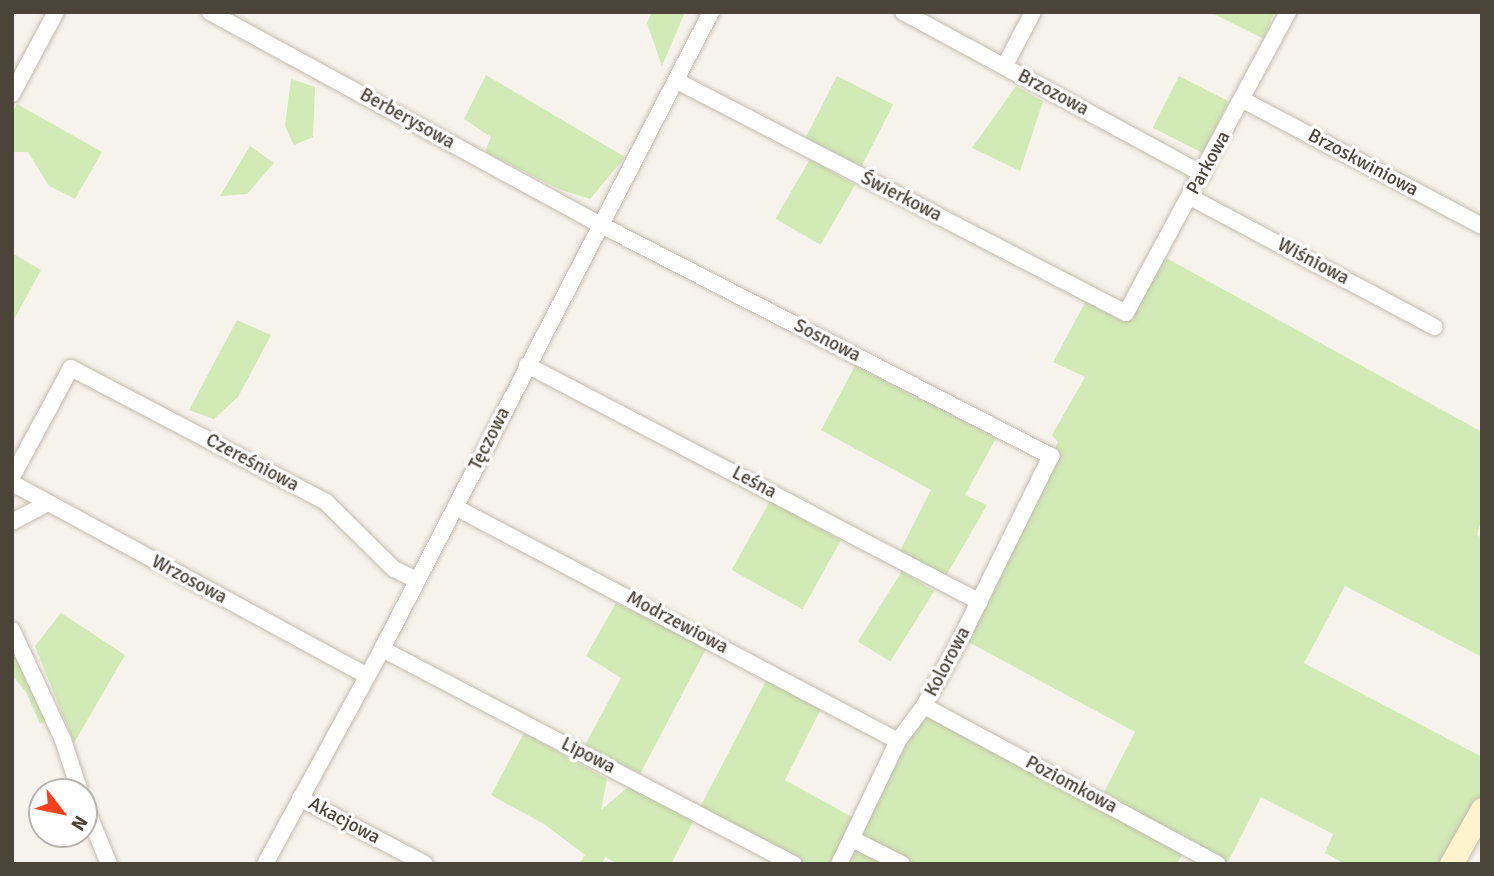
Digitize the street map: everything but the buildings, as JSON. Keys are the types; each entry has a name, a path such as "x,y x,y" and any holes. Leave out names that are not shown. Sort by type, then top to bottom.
{"street":[{"path":"12,94 56,12"},
{"name":"Berberysowa","path":"211,12 603,226"},
{"name":"Tęczowa","path":"265,864 382,649 527,365 603,226 711,12"},
{"name":"Brzozowa","path":"903,12 1203,174"},
{"path":"1004,67 1033,12"},
{"name":"Parkowa","path":"1126,313 1244,100 1288,12"},
{"name":"Świerkowa","path":"677,81 1126,313"},
{"name":"Brzoskwiniowa","path":"1244,100 1482,226"},
{"name":"Wiśniowa","path":"1190,197 1435,327"},
{"name":"Sosnowa","path":"603,226 1051,456"},
{"name":"Leśna","path":"527,365 980,601"},
{"name":"Czereśniowa","path":"12,477 71,368 326,502 394,569 417,580"},
{"name":"Kolorowa","path":"839,864 898,741 924,706 980,601 1051,456"},
{"name":"Wrzosowa","path":"12,483 367,676"},
{"path":"12,522 47,503"},
{"name":"Modrzewiowa","path":"455,507 898,741"},
{"path":"12,630 63,740 75,778"},
{"name":"Lipowa","path":"382,649 794,864"},
{"name":"Poziomkowa","path":"924,706 1217,864"},
{"name":"Akacjowa","path":"300,798 425,864"},
{"path":"1451,864 1482,809"},
{"path":"98,836 110,864"},
{"path":"852,839 902,864"}],"green space":[{"path":"652,12 685,12 662,66 647,23"},
{"path":"1210,12 1274,12 1264,39"},
{"path":"486,75 625,157 590,199 561,190 485,152 491,137 464,119"},
{"path":"837,76 893,105 862,166 806,137"},
{"path":"1179,76 1229,101 1203,153 1153,128"},
{"path":"291,79 315,87 313,137 294,145 285,126"},
{"path":"1016,86 1043,101 1020,171 972,148"},
{"path":"17,104 102,152 75,199 49,186 28,152 12,152 12,113"},
{"path":"250,146 274,163 247,194 220,196"},
{"path":"810,159 855,185 821,245 776,219"},
{"path":"12,253 41,270 12,323"},
{"path":"1159,254 1482,432 1482,516 1477,535 1482,538 1482,657 1345,586 1304,663 1482,757 1482,811 1453,864 1345,864 1325,853 1333,834 1261,797 1227,864 1217,864 1186,847 1177,864 794,864 697,813 767,679 822,707 785,780 861,822 924,706 1100,800 1135,732 961,638 1058,442 1052,435 1085,377 1053,362 1086,301 1122,321"},
{"path":"237,320 271,335 238,397 214,419 189,410"},
{"path":"855,366 996,438 965,495 987,505 946,576 899,553 931,490 821,430"},
{"path":"770,501 841,540 803,609 732,570"},
{"path":"902,571 934,591 890,662 858,641"},
{"path":"616,603 707,647 640,774 585,745 621,678 586,656"},
{"path":"61,613 125,655 74,743 35,646"},
{"path":"12,642 49,720 40,724 26,692 12,675"},
{"path":"524,733 607,779 601,810 628,787 694,820 671,864 618,864 605,857 602,864 579,864 585,855 544,824 491,795"}]}
